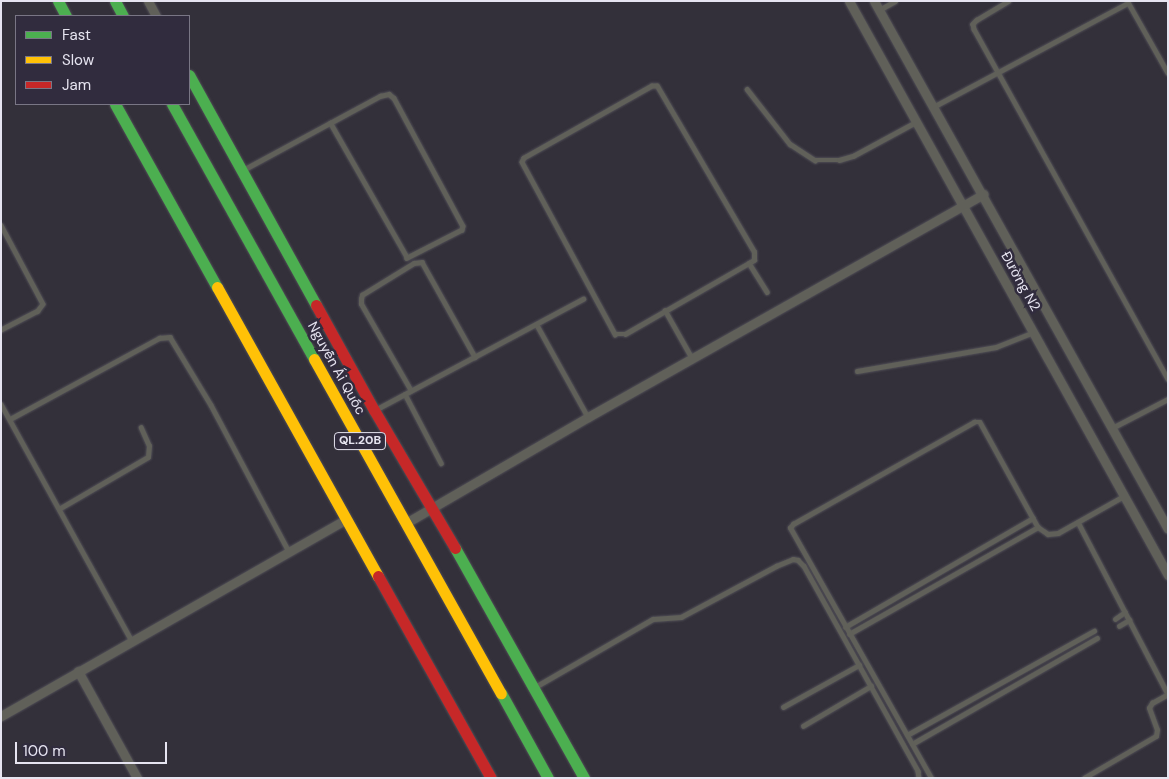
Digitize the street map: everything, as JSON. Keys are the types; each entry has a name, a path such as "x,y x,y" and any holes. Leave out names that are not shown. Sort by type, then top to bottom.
{"main road":[{"path":"58,1 65,15"},
{"path":"115,1 122,15"},
{"path":"190,77 374,410 584,778"},
{"path":"116,105 491,778"},
{"name":"Nguyễn Ái Quốc","path":"173,105 548,778"}],"street":[{"path":"148,1 155,15"},
{"name":"Đường N2","path":"849,1 1168,575"},
{"name":"Đường N2","path":"874,1 1168,529"},
{"path":"406,523 588,417 982,194"},
{"path":"1,716 347,519"},
{"path":"78,671 137,778"}],"lane":[{"path":"879,10 895,1"},
{"path":"1008,1 981,16 973,24 974,30 1168,378"},
{"path":"934,107 1128,2 1168,74"},
{"path":"652,86 656,86 754,252 754,260 749,263 625,334 615,334 524,169 522,162 524,158 652,86"},
{"path":"747,89 790,144 815,160 839,160 853,156 916,122"},
{"path":"242,171 330,123 380,96 389,94 394,98 463,226 462,230 407,258 330,123"},
{"path":"1,225 43,304 38,311 1,330"},
{"path":"411,391 362,304 361,299 362,295 414,263 422,262 475,357"},
{"path":"749,263 767,292"},
{"path":"374,410 583,299"},
{"path":"665,310 692,358"},
{"path":"537,325 588,417"},
{"path":"857,371 996,348 1034,332"},
{"path":"10,420 159,338 170,337 211,405 290,552"},
{"path":"405,394 441,463"},
{"path":"1112,428 1168,399"},
{"path":"1,404 132,641"},
{"path":"931,778 790,528 793,524 974,422 980,422 1038,527 1048,534 1058,533 1124,496"},
{"path":"59,509 148,457 149,446 141,428"},
{"path":"845,627 1033,518"},
{"path":"1078,522 1168,694 1152,703 1149,708 1156,736 1084,778"},
{"path":"849,634 1038,527"},
{"path":"534,688 653,619 681,617 776,566 794,559 804,566 918,771 920,778"},
{"path":"946,568 952,576"},
{"path":"892,599 897,607"},
{"path":"1115,619 1125,612"},
{"path":"1119,626 1129,620"},
{"path":"907,735 1094,630"},
{"path":"912,744 1097,638"},
{"path":"783,707 859,665"},
{"path":"1011,676 1016,684"},
{"path":"803,726 871,686"}],"traffic: fast":[{"path":"58,1 65,15"},
{"path":"115,1 122,15"},
{"path":"190,77 316,305"},
{"path":"116,105 217,287"},
{"path":"173,105 314,359"},
{"path":"455,548 584,778"},
{"path":"501,693 548,778"}],"traffic: slow":[{"path":"217,287 378,576"},
{"path":"314,359 501,693"}],"traffic: jam":[{"path":"316,305 374,410 455,548"},
{"path":"378,576 491,778"}]}
